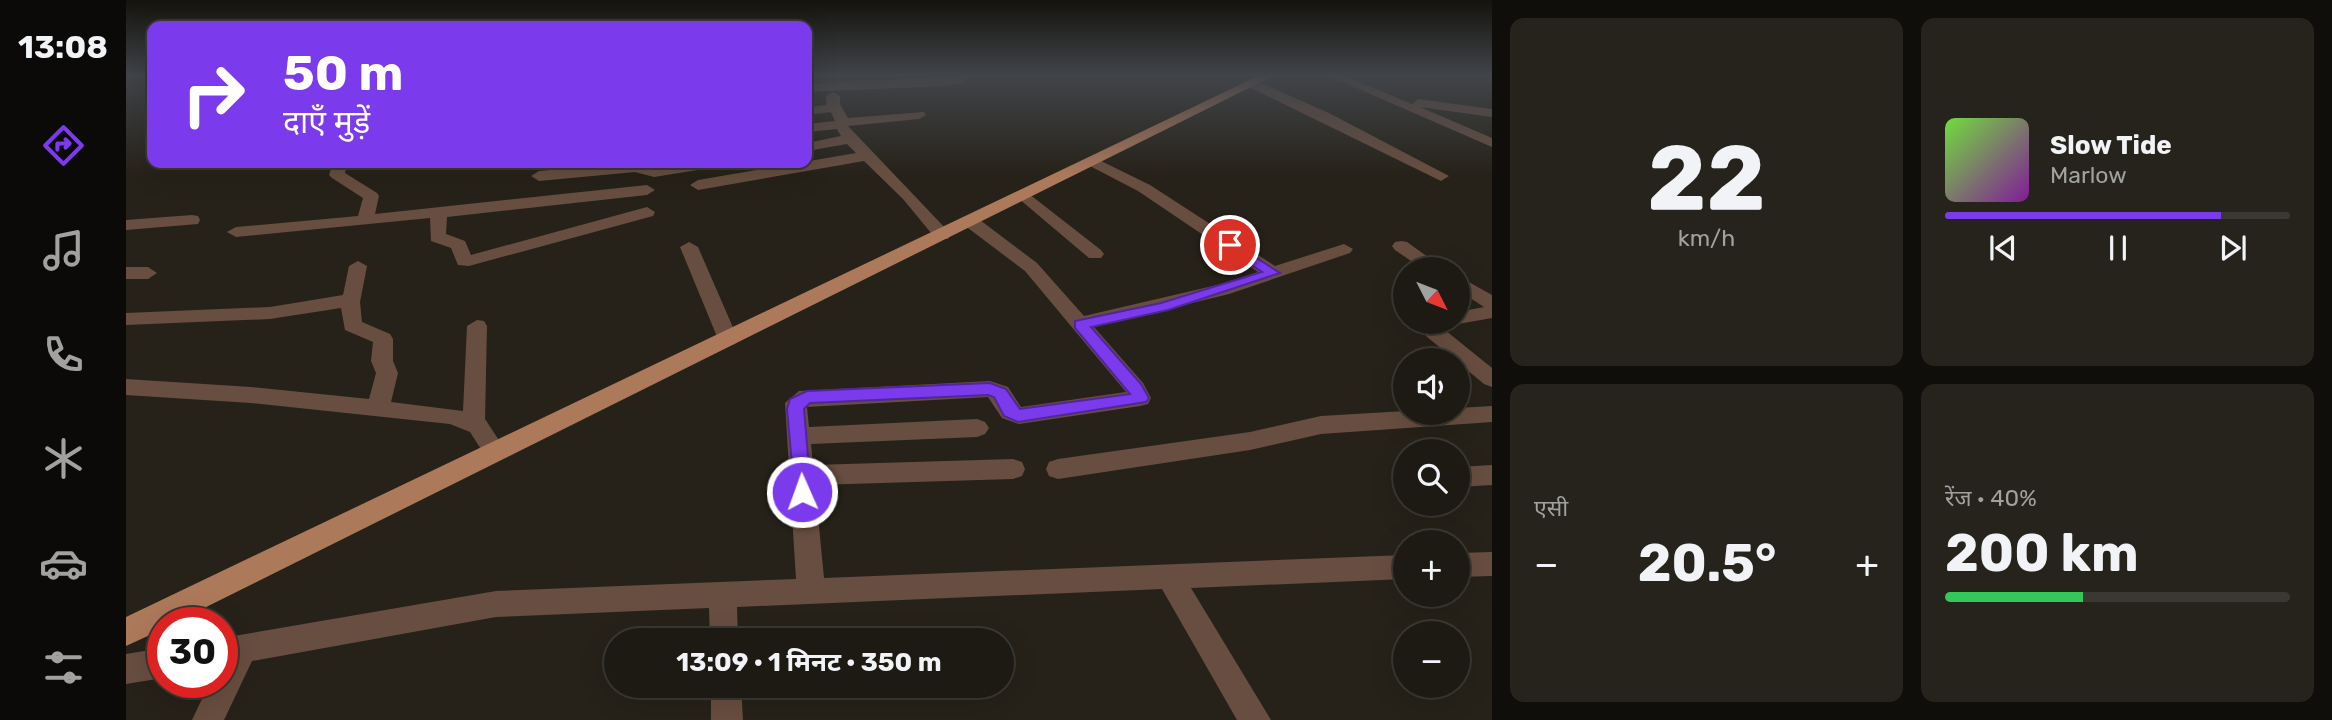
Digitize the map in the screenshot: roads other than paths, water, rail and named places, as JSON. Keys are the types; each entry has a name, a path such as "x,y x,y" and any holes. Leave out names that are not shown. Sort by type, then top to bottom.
{"main road":[{"path":"126,632 1197,110"}],"street":[{"path":"836,110 849,139 909,196 942,235"},
{"path":"1317,110 1441,176"},
{"path":"1417,110 1492,143"},
{"path":"1467,110 1492,113"},
{"path":"812,127 919,115"},
{"path":"812,146 849,139"},
{"path":"812,165 865,156"},
{"path":"1093,162 1144,188 1273,273"},
{"path":"339,168 337,175 371,196 366,218 369,220"},
{"path":"539,176 624,168"},
{"path":"639,168 654,172 679,168"},
{"path":"698,185 796,168"},
{"path":"236,232 647,190"},
{"path":"1024,195 1095,254"},
{"path":"439,212 437,237 458,244 464,261 647,212"},
{"path":"126,225 192,220"},
{"path":"811,591 796,403 807,397 990,389 1000,393 1010,412 1018,416 1140,398 1136,388 1031,267 971,221"},
{"path":"689,247 728,339"},
{"path":"1401,247 1417,257"},
{"path":"1080,324 1163,307 1345,249"},
{"path":"358,266 351,301 352,325 379,334 383,339 382,361 387,373 378,407"},
{"path":"126,274 148,273"},
{"path":"1470,290 1492,304"},
{"path":"126,319 270,313 351,301"},
{"path":"1470,316 1492,312"},
{"path":"474,421 477,326"},
{"path":"1437,334 1492,379"},
{"path":"126,387 378,407 474,421 482,426 494,451"},
{"path":"1058,470 1250,441 1321,425 1492,414"},
{"path":"798,436 976,428"},
{"path":"803,479 809,475 1013,469"},
{"path":"1470,476 1492,475"},
{"path":"1470,565 1492,564"},
{"path":"238,649 496,604 1393,567"},
{"path":"1169,576 1255,720"},
{"path":"723,595 724,628"},
{"path":"126,669 147,666"},
{"path":"208,720 216,698"},
{"path":"726,698 726,720"}]}
